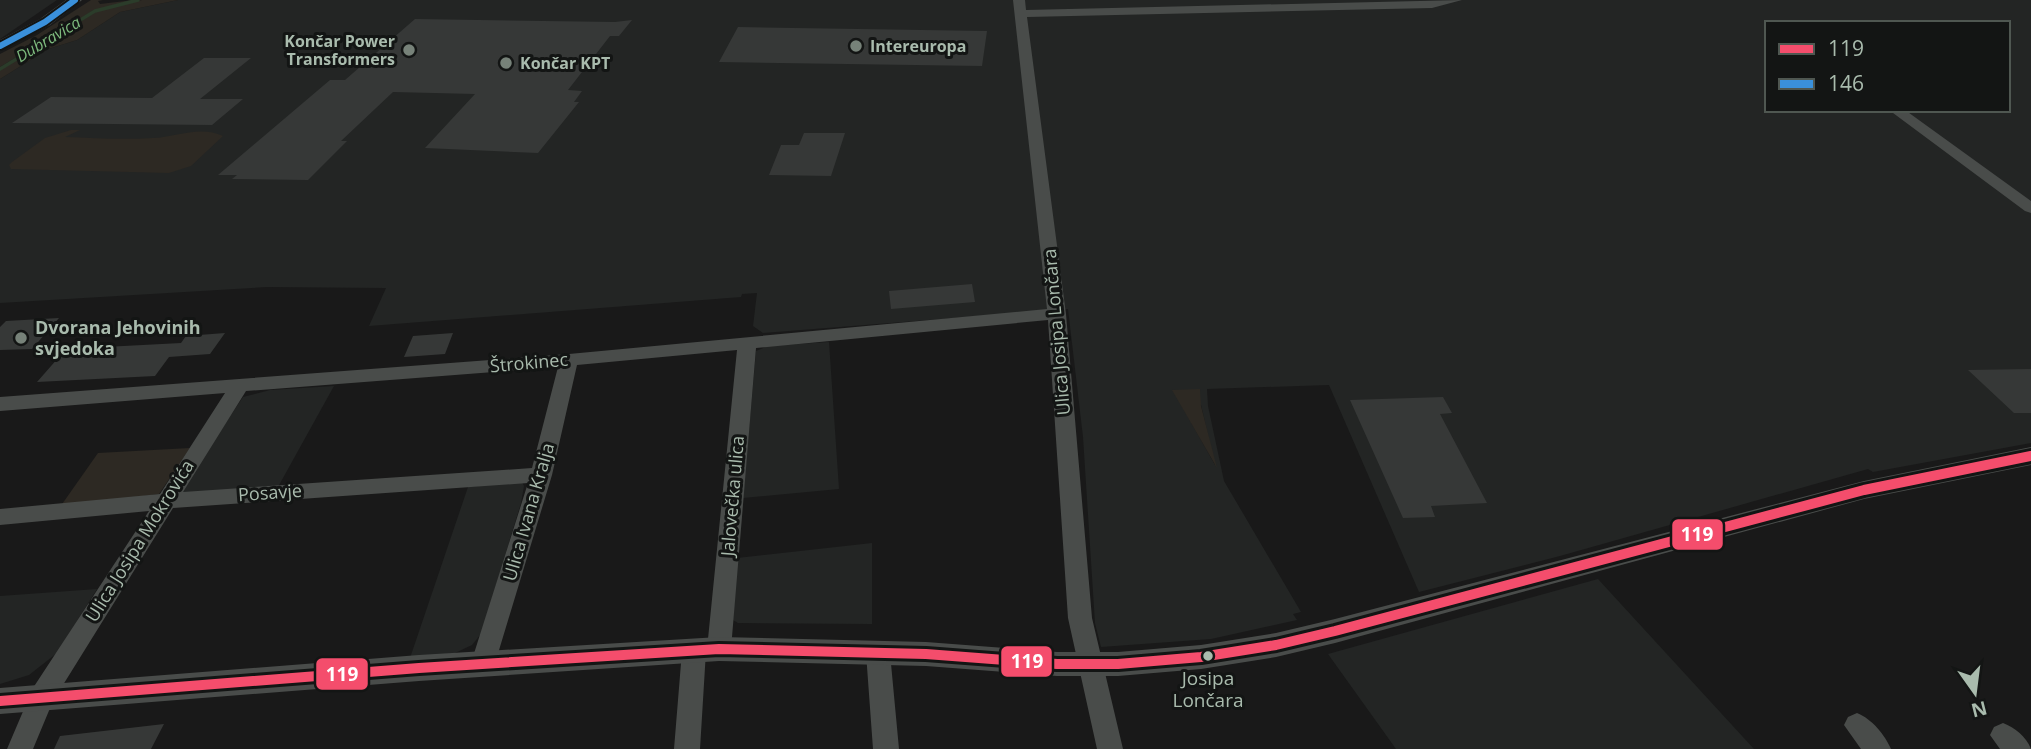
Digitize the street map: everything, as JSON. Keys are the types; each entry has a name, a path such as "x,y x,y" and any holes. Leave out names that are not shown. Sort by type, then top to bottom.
{"street":[{"path":"0,46 45,22 75,0"},
{"path":"1020,7 1259,8 1432,4 1456,0"},
{"name":"Ulica Josipa Lončara","path":"1020,7 1057,314 1080,618 1090,665"},
{"path":"1899,112 2031,208"},
{"name":"Štrokinec","path":"0,404 569,360 1057,314"},
{"name":"Jalovečka ulica","path":"687,749 706,650 747,343"},
{"name":"Ulica Ivana Kralja","path":"484,663 541,475 569,360"},
{"name":"Ulica Josipa Mokrovića","path":"19,749 43,696 239,387"},
{"path":"0,701 484,663 706,650 878,653 1090,665 1201,657 1276,645 1864,490 2025,461"},
{"name":"Posavje","path":"0,517 165,501 541,475"},
{"path":"878,653 886,749"},
{"path":"1090,665 1111,749"},
{"path":"1857,725 1878,749"}],"shaded area":[{"path":"0,0 57,0 0,39"},
{"path":"91,0 103,0 98,1 100,4 134,0 94,10 0,67 0,54 37,35"},
{"path":"142,0 178,0 120,12 77,40 48,49 0,79 0,70 101,9"},
{"path":"178,0 2031,0 2031,443 1873,472 1868,469 1560,556 1419,592 1329,385 1207,389 1208,406 1224,481 1301,612 1293,614 1297,620 1211,639 1101,647 1095,623 1083,437 1068,309 763,333 753,326 757,293 742,294 741,297 369,326 386,288 267,287 0,303 0,79 48,49 77,40 120,12","holes":["1173,390 1201,405 1215,465"]},
{"path":"80,130 65,137 142,139 197,132 223,136 191,166 169,173 11,169 9,165 12,162 45,138"},
{"path":"829,342 839,489 743,498 756,351 768,346"},
{"path":"334,386 278,487 178,494 243,397 270,390"},
{"path":"1200,389 1201,406 1217,468 1172,390"},
{"path":"190,448 159,494 60,507 98,453"},
{"path":"522,482 524,486 521,503 481,634 472,645 455,653 410,658 468,487"},
{"path":"872,543 872,624 738,623 733,620 737,558"},
{"path":"1598,579 1754,749 1396,749 1328,654"},
{"path":"97,589 57,653 29,675 0,684 0,596"}],"building":[{"name":"Končar KPT","path":"415,19 632,20 619,36 610,36 568,90 582,91 574,102 579,102 538,153 425,148 475,94 393,92 341,141 347,141 308,180 232,179 237,175 218,175 330,80 345,80"},
{"name":"Intereuropa","path":"738,27 987,31 982,66 719,62"},
{"path":"204,58 251,58 200,99 243,99 212,125 12,123 51,97 152,98"},
{"path":"804,133 845,133 831,176 769,175 781,145 799,145"},
{"path":"972,284 975,302 891,309 889,291"},
{"name":"Dvorana Jehovinih svjedoka","path":"59,318 32,349 0,350 0,327 6,321"},
{"path":"225,333 210,354 169,357 155,376 37,382 66,349 181,343 186,336"},
{"path":"453,333 445,354 404,357 413,336"},
{"path":"2031,369 2031,413 2014,413 1968,370"},
{"path":"1443,397 1452,413 1440,414 1487,503 1431,506 1435,517 1403,518 1350,400"},
{"path":"164,724 151,749 54,749 60,736"}],"waterway":[{"name":"Dubravica","path":"0,69 95,11 138,0"}],"transit line":[{"name":"146","path":"0,46 45,22 75,0"},
{"name":"119","path":"0,701 419,668 719,649 926,654 1057,664 1118,664 1201,657 1276,645 1335,631 1864,490 2031,456"}],"place":[{"name":"Intereuropa","path":"856,46"},
{"name":"Končar Power Transformers","path":"409,50"},
{"name":"Končar KPT","path":"506,63"},
{"name":"Dvorana Jehovinih svjedoka","path":"21,338"},
{"name":"Josipa Lončara","path":"1208,656"}]}
